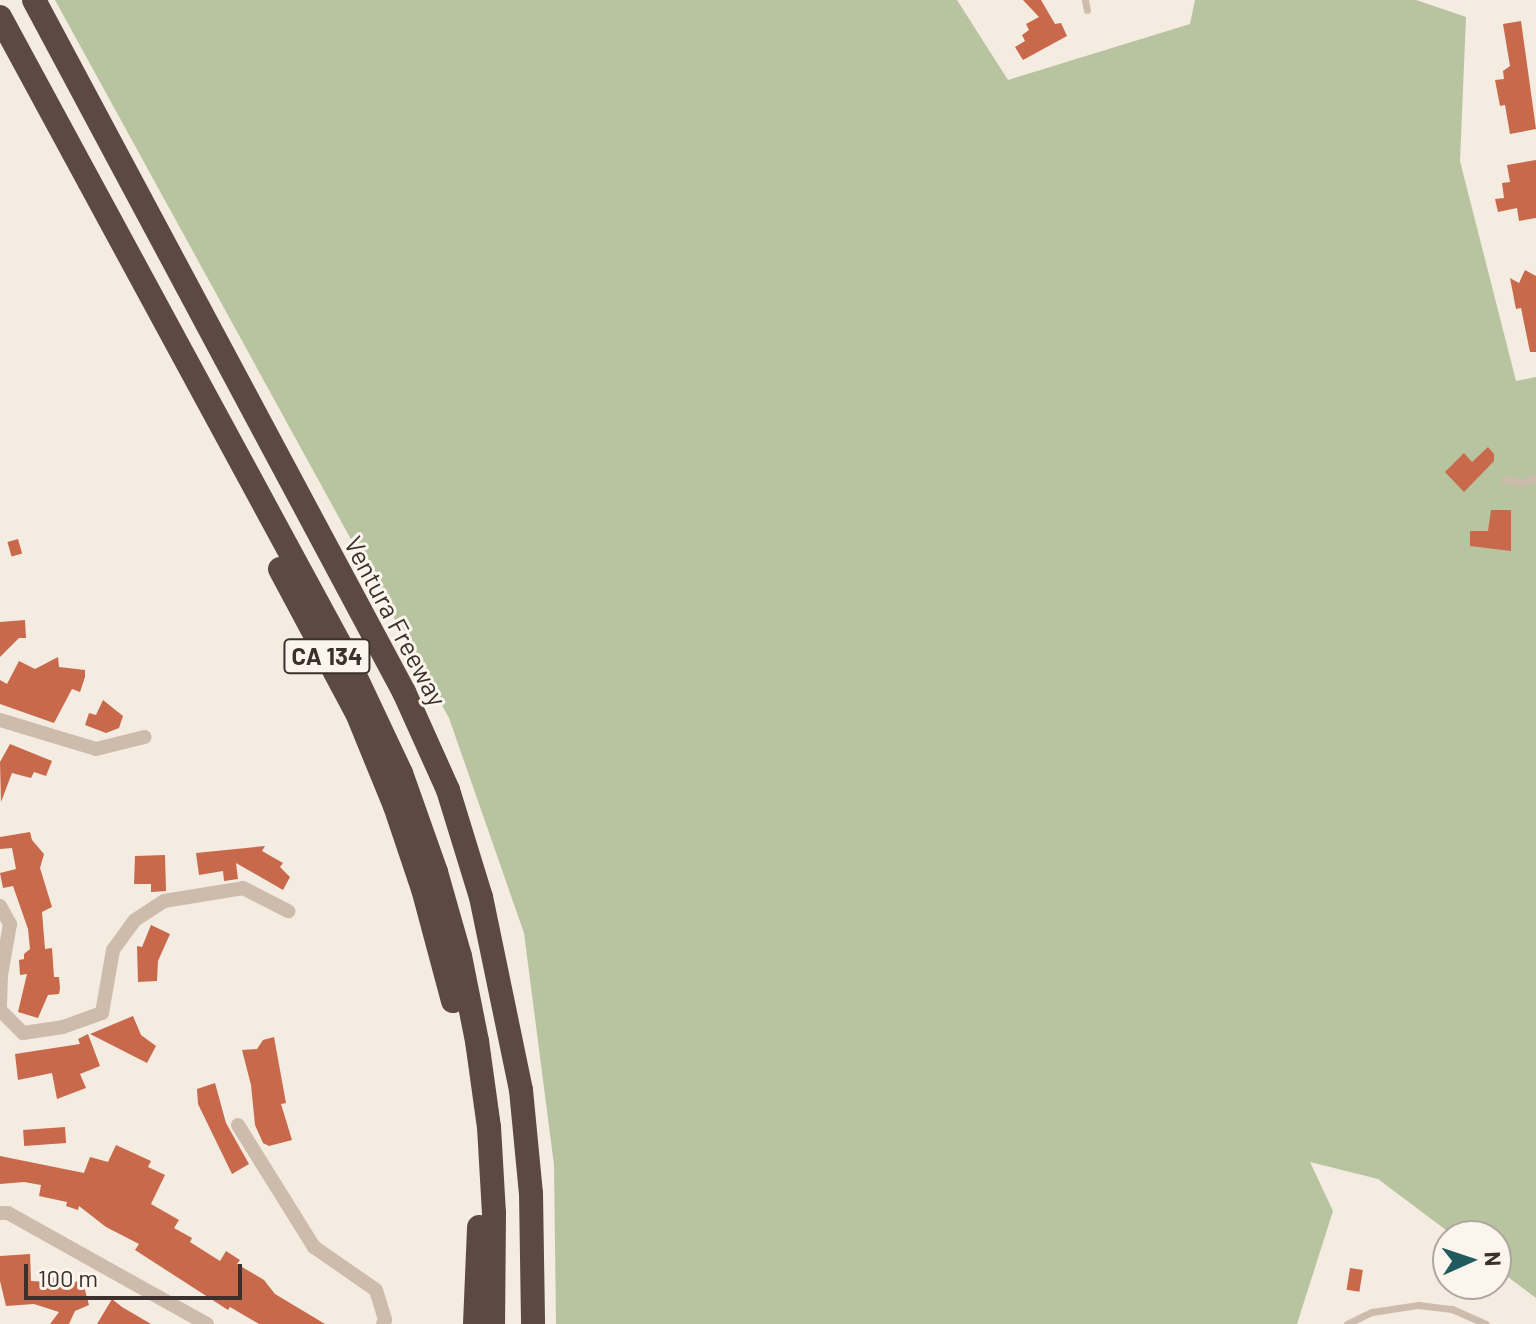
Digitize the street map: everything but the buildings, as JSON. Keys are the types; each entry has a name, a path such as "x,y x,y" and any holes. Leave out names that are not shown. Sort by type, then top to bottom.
{"highway":[{"path":"16,0 154,256 188,293"},
{"name":"Ventura Freeway","path":"34,0 404,692 448,790 481,897 521,1090 530,1178 533,1324"},
{"path":"0,17 337,639 401,773 440,886 460,956 477,1041 489,1127 494,1213 493,1324"},
{"name":"CA 134","path":"0,44 357,713 395,806 423,889 452,993 470,1100 480,1216 475,1324"},
{"path":"500,982 493,1004 512,1129 518,1220 517,1324"}],"street":[{"path":"0,720 96,749 145,737"},
{"path":"0,906 10,924 1,975 0,1010 23,1033 63,1027 102,1013 113,950 135,920 164,901 243,888 288,911"},
{"path":"238,1125 314,1247 376,1290 385,1320 383,1324"},
{"path":"0,1213 8,1213 207,1324"}],"lane":[{"path":"1085,0 1087,10"},
{"path":"1504,479 1521,483 1536,478"},
{"path":"1347,1324 1372,1312 1418,1305 1452,1309 1486,1324"}],"green space":[{"path":"55,0 957,0 1008,80 1190,24 1195,0 1416,0 1466,17 1460,161 1516,381 1536,377 1536,1298 1512,1280 1512,1220 1433,1220 1378,1179 1310,1162 1333,1211 1297,1324 556,1324 554,1165 524,933 449,718"}]}
